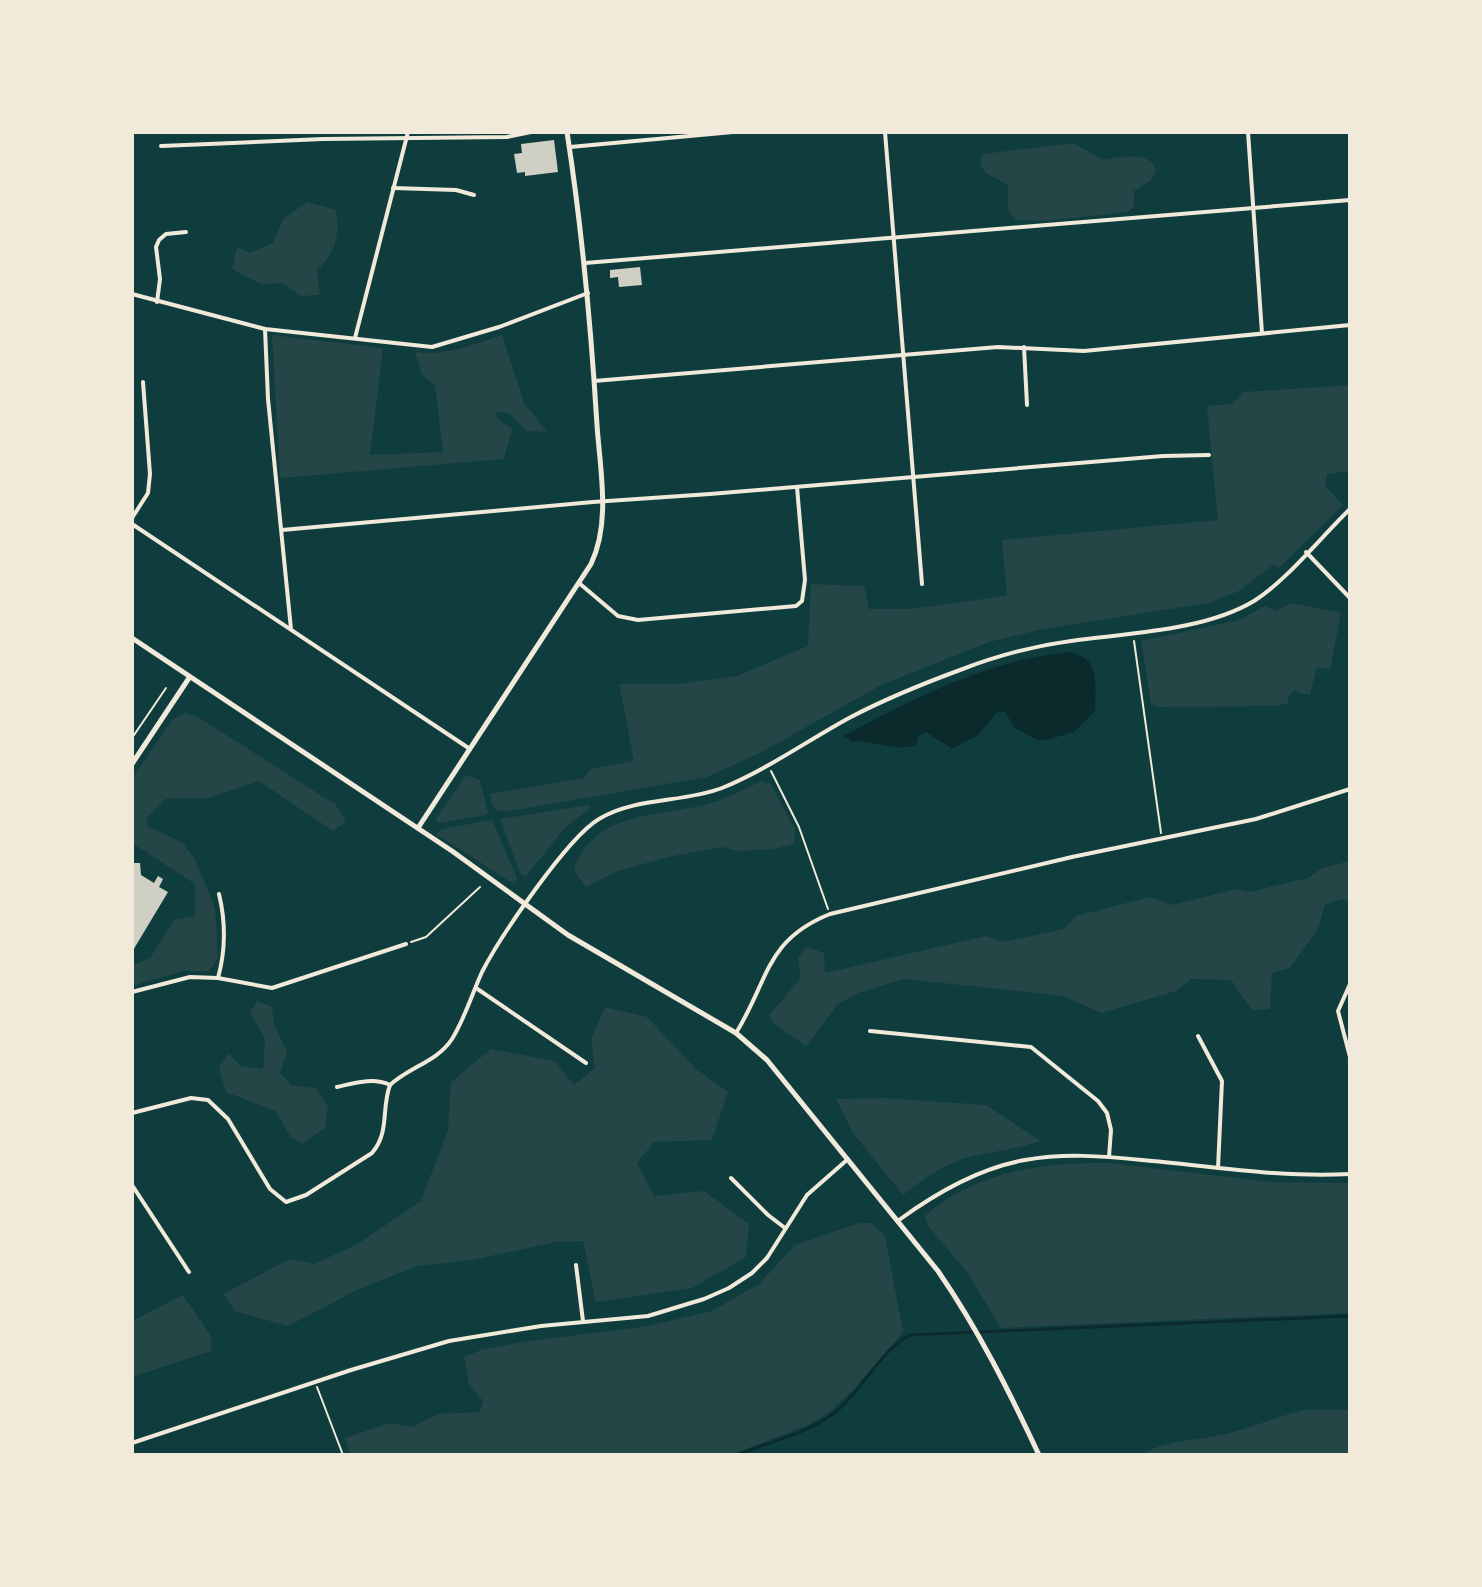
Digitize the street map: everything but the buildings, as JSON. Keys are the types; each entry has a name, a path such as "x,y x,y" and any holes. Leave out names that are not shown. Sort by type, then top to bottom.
{"main road":[{"path":"418,828 579,583 601,538 602,501 588,293 567,132"},
{"path":"132,638 418,828 568,935 736,1033 767,1060 899,1220 957,1298 1006,1385 1039,1455"},
{"path":"132,764 189,678"}],"street":[{"path":"161,146 193,142 407,134 507,137 531,132"},
{"path":"570,147 733,132"},
{"path":"885,132 922,584"},
{"path":"1248,132 1262,333"},
{"path":"355,338 407,134"},
{"path":"393,188 456,190 474,195"},
{"path":"585,263 1350,200"},
{"path":"157,302 160,279 156,247 166,234 186,232"},
{"path":"132,294 265,329 432,347 499,327 588,293"},
{"path":"594,381 998,347 1084,351 1350,325"},
{"path":"265,329 268,399 291,629"},
{"path":"1024,347 1027,405"},
{"path":"132,518 148,493 150,474 143,382"},
{"path":"282,530 602,501 1163,456 1209,455"},
{"path":"579,583 625,619 796,606 802,601 805,580 797,487"},
{"path":"132,1113 191,1098 208,1100 228,1119 270,1189 286,1202 306,1195 372,1153 380,1143 385,1130 385,1099 390,1085 430,1060 451,1040 493,952 579,834 602,817 638,806 713,791 768,765 882,701 984,661 1040,646 1196,622 1238,609 1264,594 1350,509"},
{"path":"132,524 471,750"},
{"path":"1306,552 1350,598"},
{"path":"736,1033 781,946 809,922 830,914 1256,819 1350,789"},
{"path":"218,978 225,937 225,918 219,894"},
{"path":"132,992 190,977 218,978 272,988 406,944"},
{"path":"1350,984 1338,1011 1350,1057"},
{"path":"476,988 586,1063"},
{"path":"870,1031 1031,1047 1098,1101 1107,1113 1111,1130 1109,1157"},
{"path":"1198,1036 1222,1081 1218,1168"},
{"path":"337,1087 367,1081 390,1085"},
{"path":"899,1220 942,1192 1005,1165 1044,1157 1109,1157 1271,1173 1350,1174"},
{"path":"132,1443 449,1341 583,1321 648,1316 704,1299 752,1273 767,1258 807,1195 848,1159"},
{"path":"731,1178 785,1228"},
{"path":"132,1185 189,1272"},
{"path":"576,1265 583,1321"}],"path":[{"path":"1133,632 1162,838"},
{"path":"132,738 166,688"},
{"path":"768,765 799,827 830,914"},
{"path":"406,944 426,937 480,887"},
{"path":"316,1382 343,1455"}],"shaded area":[{"path":"1073,143 1103,160 1126,157 1148,160 1156,171 1151,180 1134,191 1134,206 1128,212 1045,221 1017,220 1008,211 1008,186 984,170 981,166 983,154"},
{"path":"307,202 336,210 335,243 329,257 317,270 320,295 301,296 282,283 261,284 232,269 237,247 250,253 273,243 283,219"},
{"path":"272,335 383,348 370,455 443,452 435,385 422,375 415,352 449,351 502,335 524,403 547,432 527,431 509,413 495,412 498,419 512,429 504,459 280,478"},
{"path":"1350,385 1350,471 1327,474 1325,486 1343,505 1280,567 1273,565 1239,591 1208,603 1043,629 989,642 881,685 762,752 707,777 509,811 496,810 492,805 490,794 584,778 591,769 634,761 619,684 678,684 737,676 808,646 811,584 864,586 869,609 908,609 1007,596 1002,540 1218,520 1207,406 1232,404 1244,392"},
{"path":"1292,603 1341,613 1330,669 1317,667 1310,694 1300,694 1294,690 1288,697 1288,703 1277,706 1157,707 1151,703 1141,641 1239,620 1265,606 1275,611"},
{"path":"1067,652 1086,659 1095,682 1095,711 1074,732 1037,740 1015,728 1005,712 998,711 978,735 952,749 926,732 918,736 916,745 908,747 852,742 844,736 952,683 1009,664"},
{"path":"185,713 198,717 336,805 346,822 333,831 259,781 209,798 165,799 146,819 148,827 182,842 196,861 215,908 218,958 209,971 183,971 132,986 132,966 150,958 174,920 195,916 195,884 132,843 132,779 171,721"},
{"path":"466,775 480,780 488,813 438,823 436,819"},
{"path":"761,781 771,784 795,830 794,844 774,849 739,851 722,847 668,857 615,872 586,887 574,870 583,851 595,837 611,827 628,820 712,803"},
{"path":"588,805 590,808 564,829 526,876 520,873 500,819"},
{"path":"492,820 517,878 514,884 436,834 442,829"},
{"path":"1350,861 1350,901 1342,899 1325,904 1318,929 1290,968 1272,973 1270,1009 1252,1010 1231,980 1191,979 1176,991 1101,1013 1064,996 904,979 858,993 838,1004 806,1046 773,1023 769,1015 801,978 798,958 806,947 824,953 825,973 986,936 1003,942 1064,929 1076,916 1150,897 1172,905 1237,889 1249,892 1308,878 1322,868"},
{"path":"257,1001 272,1007 274,1024 287,1052 280,1073 291,1085 316,1088 328,1107 325,1128 302,1144 290,1136 276,1111 226,1092 219,1068 229,1053 240,1066 263,1069 265,1039 250,1013"},
{"path":"605,1007 647,1017 696,1069 728,1092 712,1140 654,1142 637,1163 654,1196 704,1191 749,1224 746,1257 692,1288 596,1302 583,1241 556,1242 472,1260 417,1266 359,1289 288,1326 235,1311 223,1294 290,1259 314,1264 356,1245 421,1201 448,1130 451,1082 491,1049 554,1061 574,1085 595,1068 591,1039"},
{"path":"883,1098 986,1105 1040,1141 952,1163 903,1195 853,1133 836,1099"},
{"path":"1109,1163 1270,1182 1350,1183 1350,1313 1001,1328 967,1272 928,1226 925,1216 966,1189 1012,1172 1036,1167"},
{"path":"859,1223 871,1223 885,1236 903,1332 854,1389 827,1414 808,1425 730,1455 350,1455 345,1438 390,1423 412,1427 438,1414 480,1412 483,1401 469,1384 464,1357 481,1350 528,1341 643,1327 712,1311 759,1284 795,1245"},
{"path":"183,1295 211,1336 211,1351 132,1377 132,1321"},
{"path":"1310,1409 1350,1410 1350,1455 1141,1455 1169,1444 1231,1432"}],"waterway":[{"path":"737,1455 802,1431 827,1418 847,1401 881,1359 910,1335 1350,1316"}]}
